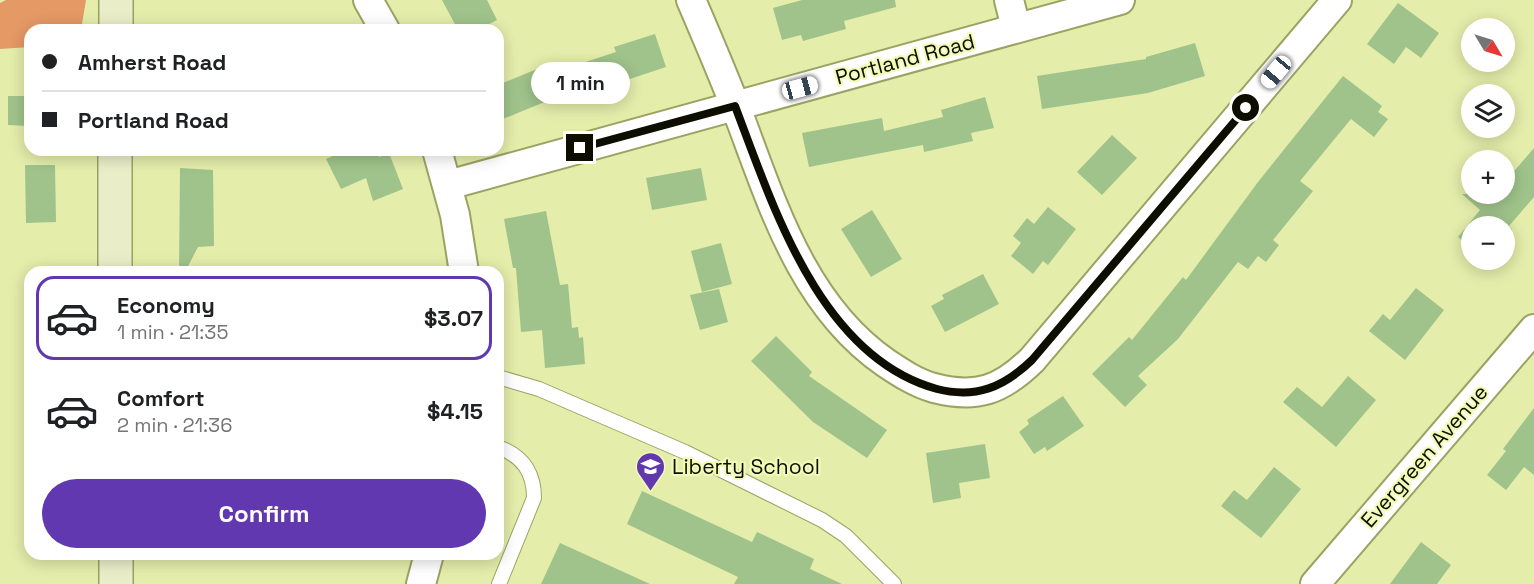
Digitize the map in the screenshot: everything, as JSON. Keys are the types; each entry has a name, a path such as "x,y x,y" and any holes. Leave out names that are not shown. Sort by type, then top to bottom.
{"main road":[{"path":"116,0 116,24"},
{"path":"115,266 116,156"},
{"path":"116,560 116,584"}],"street":[{"path":"368,0 382,24"},
{"path":"691,0 790,244 830,308 859,341 911,379 945,391 978,392 1006,382 1032,360 1337,0"},
{"path":"1009,0 1016,28"},
{"name":"Portland Road","path":"448,185 1120,0"},
{"path":"439,156 448,185 463,266"},
{"name":"Evergreen Avenue","path":"1315,584 1534,329"},
{"path":"421,584 427,560"}],"lane":[{"path":"504,379 539,389 685,452 822,520 846,536 894,584"},
{"path":"499,584 534,498 534,486 525,464 504,451"}],"shaded area":[{"path":"6,0 86,0 82,24 24,24 24,47 0,49 0,3"}],"building":[{"path":"442,0 487,0 497,20 489,24 455,24"},
{"path":"802,0 895,0 896,7 844,21 846,29 803,41 801,35 782,40 773,8"},
{"path":"1398,3 1439,33 1421,58 1406,47 1394,64 1367,44"},
{"path":"655,34 666,67 588,93 586,85 504,119 504,83 554,62 558,71 616,52 614,47"},
{"path":"1195,43 1205,76 1148,93 1042,109 1037,76 1146,59 1146,57"},
{"path":"1343,76 1382,106 1378,112 1388,119 1374,137 1351,119 1300,181 1313,191 1273,240 1279,245 1266,262 1258,256 1248,269 1238,262 1178,339 1138,376 1147,385 1125,407 1092,374 1129,337 1132,340 1183,277 1186,280 1258,182"},
{"path":"8,96 24,96 24,126 8,125"},
{"path":"985,97 994,128 971,133 973,141 924,152 923,145 809,167 802,133 882,118 884,131 943,117 941,110"},
{"path":"1112,135 1137,158 1102,195 1077,172"},
{"path":"1534,148 1534,197 1515,219 1515,216 1475,216 1480,210 1473,204 1515,204 1515,170"},
{"path":"333,156 390,156 403,189 373,201 366,178 341,189 326,159"},
{"path":"25,165 55,165 56,222 26,223"},
{"path":"180,168 213,170 214,246 198,247 188,266 179,266"},
{"path":"701,168 707,200 652,210 646,178"},
{"path":"1048,207 1076,229 1048,265 1043,261 1033,274 1011,256 1021,243 1013,236 1027,218 1034,224"},
{"path":"872,210 902,259 871,277 841,229"},
{"path":"546,211 560,285 568,284 572,328 578,327 579,338 583,337 585,364 545,368 542,330 521,332 516,268 513,268 504,219"},
{"path":"721,243 732,284 702,292 691,251"},
{"path":"983,274 999,304 945,332 931,306 944,299 942,295"},
{"path":"1416,288 1444,310 1405,360 1369,331 1383,314 1390,320"},
{"path":"719,289 728,322 700,330 690,295"},
{"path":"776,336 812,372 809,376 887,430 867,458 813,422 751,361"},
{"path":"1348,376 1376,400 1336,447 1283,402 1297,387 1322,407"},
{"path":"1063,396 1084,426 1047,451 1045,447 1034,454 1019,432 1029,424 1027,420"},
{"path":"1534,408 1534,475 1524,467 1506,490 1487,475 1506,451 1503,449"},
{"path":"985,444 990,478 959,483 961,498 933,503 926,453"},
{"path":"1274,467 1301,489 1261,538 1221,506 1234,490 1247,500"},
{"path":"642,491 752,542 757,532 814,559 810,569 842,584 734,584 738,577 627,524"},
{"path":"1421,542 1451,565 1437,584 1390,584"},
{"path":"560,543 650,584 541,584"}],"place":[{"name":"Liberty School","path":"651,492"}],"route":[{"path":"580,148 735,106 790,244 815,289 830,308 859,341 911,379 945,391 963,393 978,392 1006,382 1032,360 1246,108"}]}
